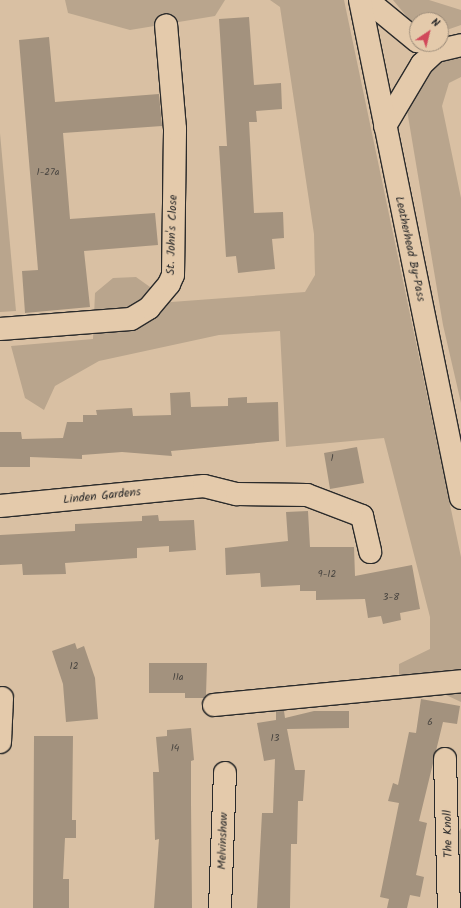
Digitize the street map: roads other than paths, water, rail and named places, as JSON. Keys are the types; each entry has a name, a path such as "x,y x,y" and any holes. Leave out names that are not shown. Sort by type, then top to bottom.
{"main road":[{"name":"Leatherhead By-Pass","path":"360,0 461,498"},
{"path":"367,0 409,34"},
{"name":"St. John's Close","path":"0,329 131,319 149,308 169,284 173,275 175,129 166,25"},
{"path":"449,45 461,45"},
{"path":"385,126 422,64 436,50 461,45"},
{"name":"Linden Gardens","path":"0,506 204,486 237,494 307,495 356,512 365,524 370,552"},
{"path":"214,706 461,681"},
{"path":"0,742 2,698"},
{"name":"The Knoll","path":"445,759 455,816 449,908"},
{"name":"Melvinshaw","path":"220,908 225,773"}]}
